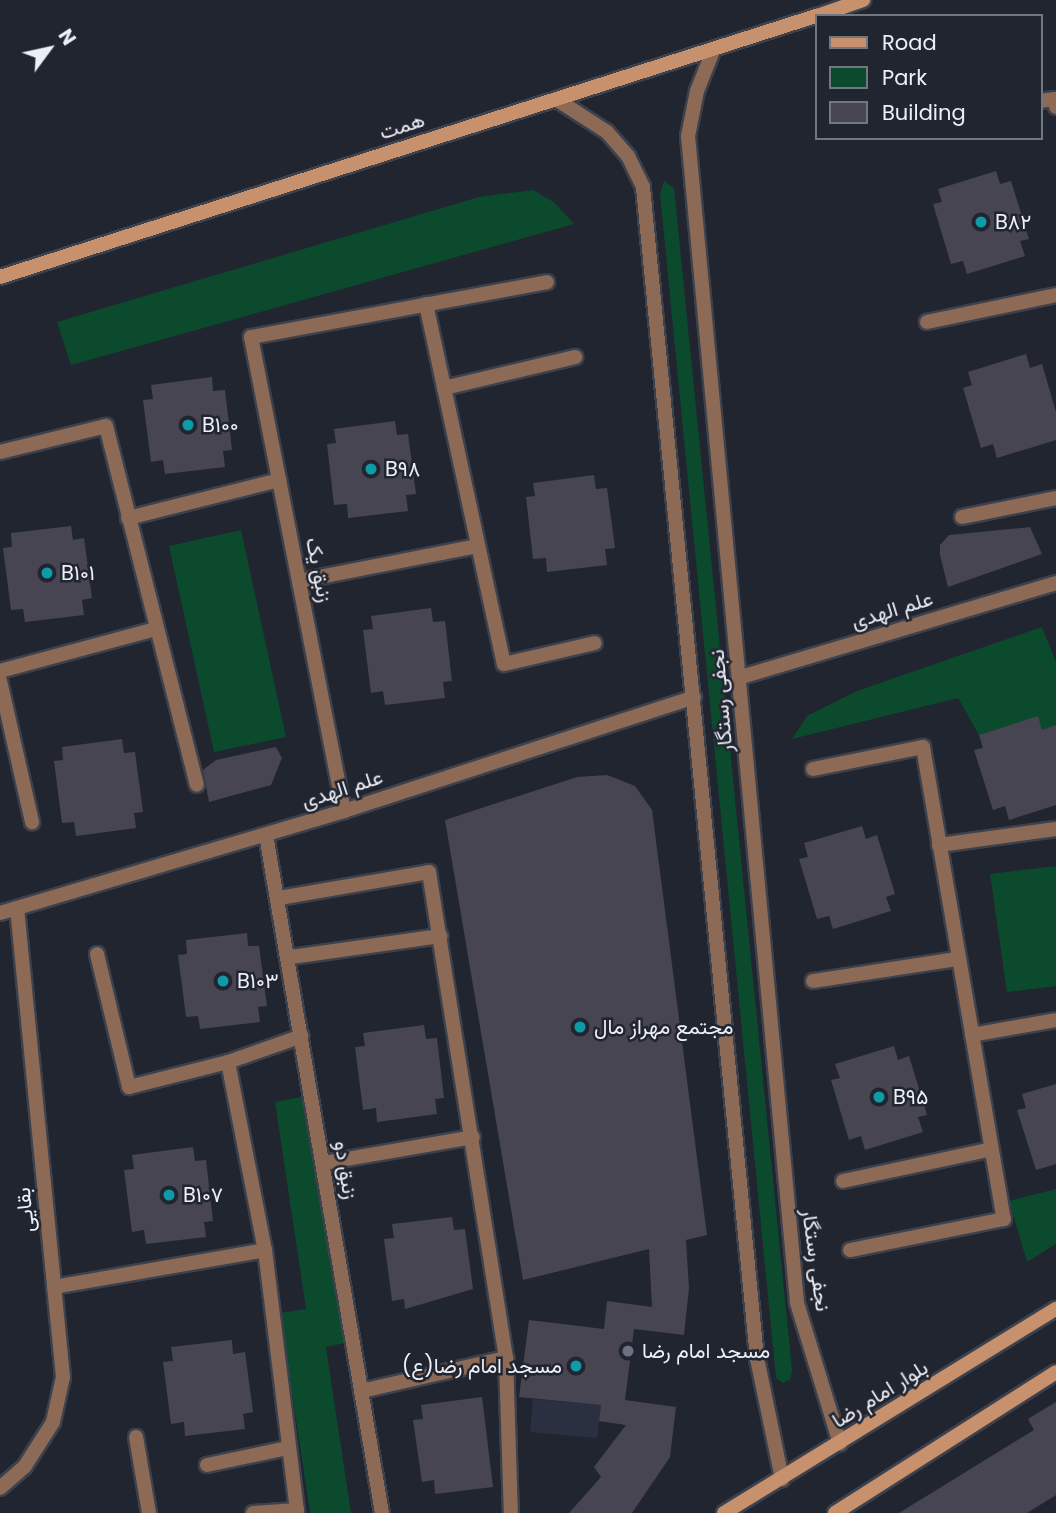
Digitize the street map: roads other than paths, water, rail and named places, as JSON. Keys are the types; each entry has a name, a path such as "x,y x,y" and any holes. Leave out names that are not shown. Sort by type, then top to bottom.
{"street":[{"name":"همت","path":"822,14 863,0"},
{"name":"همت","path":"0,277 814,17"},
{"name":"نجفی رستگار","path":"713,51 697,91 688,136 741,677 797,1303 840,1444"},
{"name":"نجفی رستگار","path":"556,99 607,132 628,156 643,187 757,1358 782,1479"},
{"path":"1042,102 1055,99 1056,107"},
{"path":"547,282 426,304 503,664 595,643"},
{"path":"927,322 1056,295"},
{"name":"زنبق یک","path":"344,811 251,337 426,304"},
{"path":"444,388 575,357"},
{"path":"0,452 106,426 197,785"},
{"path":"128,518 279,480"},
{"path":"962,517 1056,498"},
{"path":"299,581 478,546"},
{"name":"علم الهدی","path":"741,677 1056,583"},
{"path":"0,671 156,629"},
{"path":"0,681 32,822"},
{"name":"علم الهدی","path":"0,913 344,811 694,697"},
{"path":"813,769 923,747 956,959 1004,1219 850,1250"},
{"path":"939,845 1056,830"},
{"name":"زنبق دو","path":"266,835 290,957 382,1513"},
{"path":"279,898 429,872 506,1359 511,1513"},
{"name":"بقایی","path":"0,1488 25,1466 53,1422 63,1377 16,908"},
{"path":"290,957 441,936"},
{"path":"97,954 129,1087 228,1062 302,1036"},
{"path":"813,981 956,959"},
{"path":"972,1035 1056,1020"},
{"path":"228,1062 265,1250 297,1510 253,1513"},
{"path":"324,1163 473,1137"},
{"path":"843,1181 992,1149"},
{"path":"54,1287 265,1250"},
{"name":"بلوار امام رضا","path":"724,1513 1056,1309"},
{"path":"361,1391 506,1359"},
{"path":"835,1513 1056,1372"},
{"path":"136,1437 149,1513"},
{"path":"207,1465 288,1448"}],"place":[{"name":"B۸۲","path":"981,222"},
{"name":"B۱۰۰","path":"188,425"},
{"name":"B۹۸","path":"371,469"},
{"name":"B۱۰۱","path":"47,573"},
{"name":"B۱۰۳","path":"223,981"},
{"name":"مجتمع مهراز مال","path":"580,1027"},
{"name":"B۹۵","path":"879,1097"},
{"name":"B۱۰۷","path":"169,1195"},
{"name":"مسجد امام رضا","path":"628,1351"},
{"name":"مسجد امام رضا(ع)","path":"576,1366"}]}
